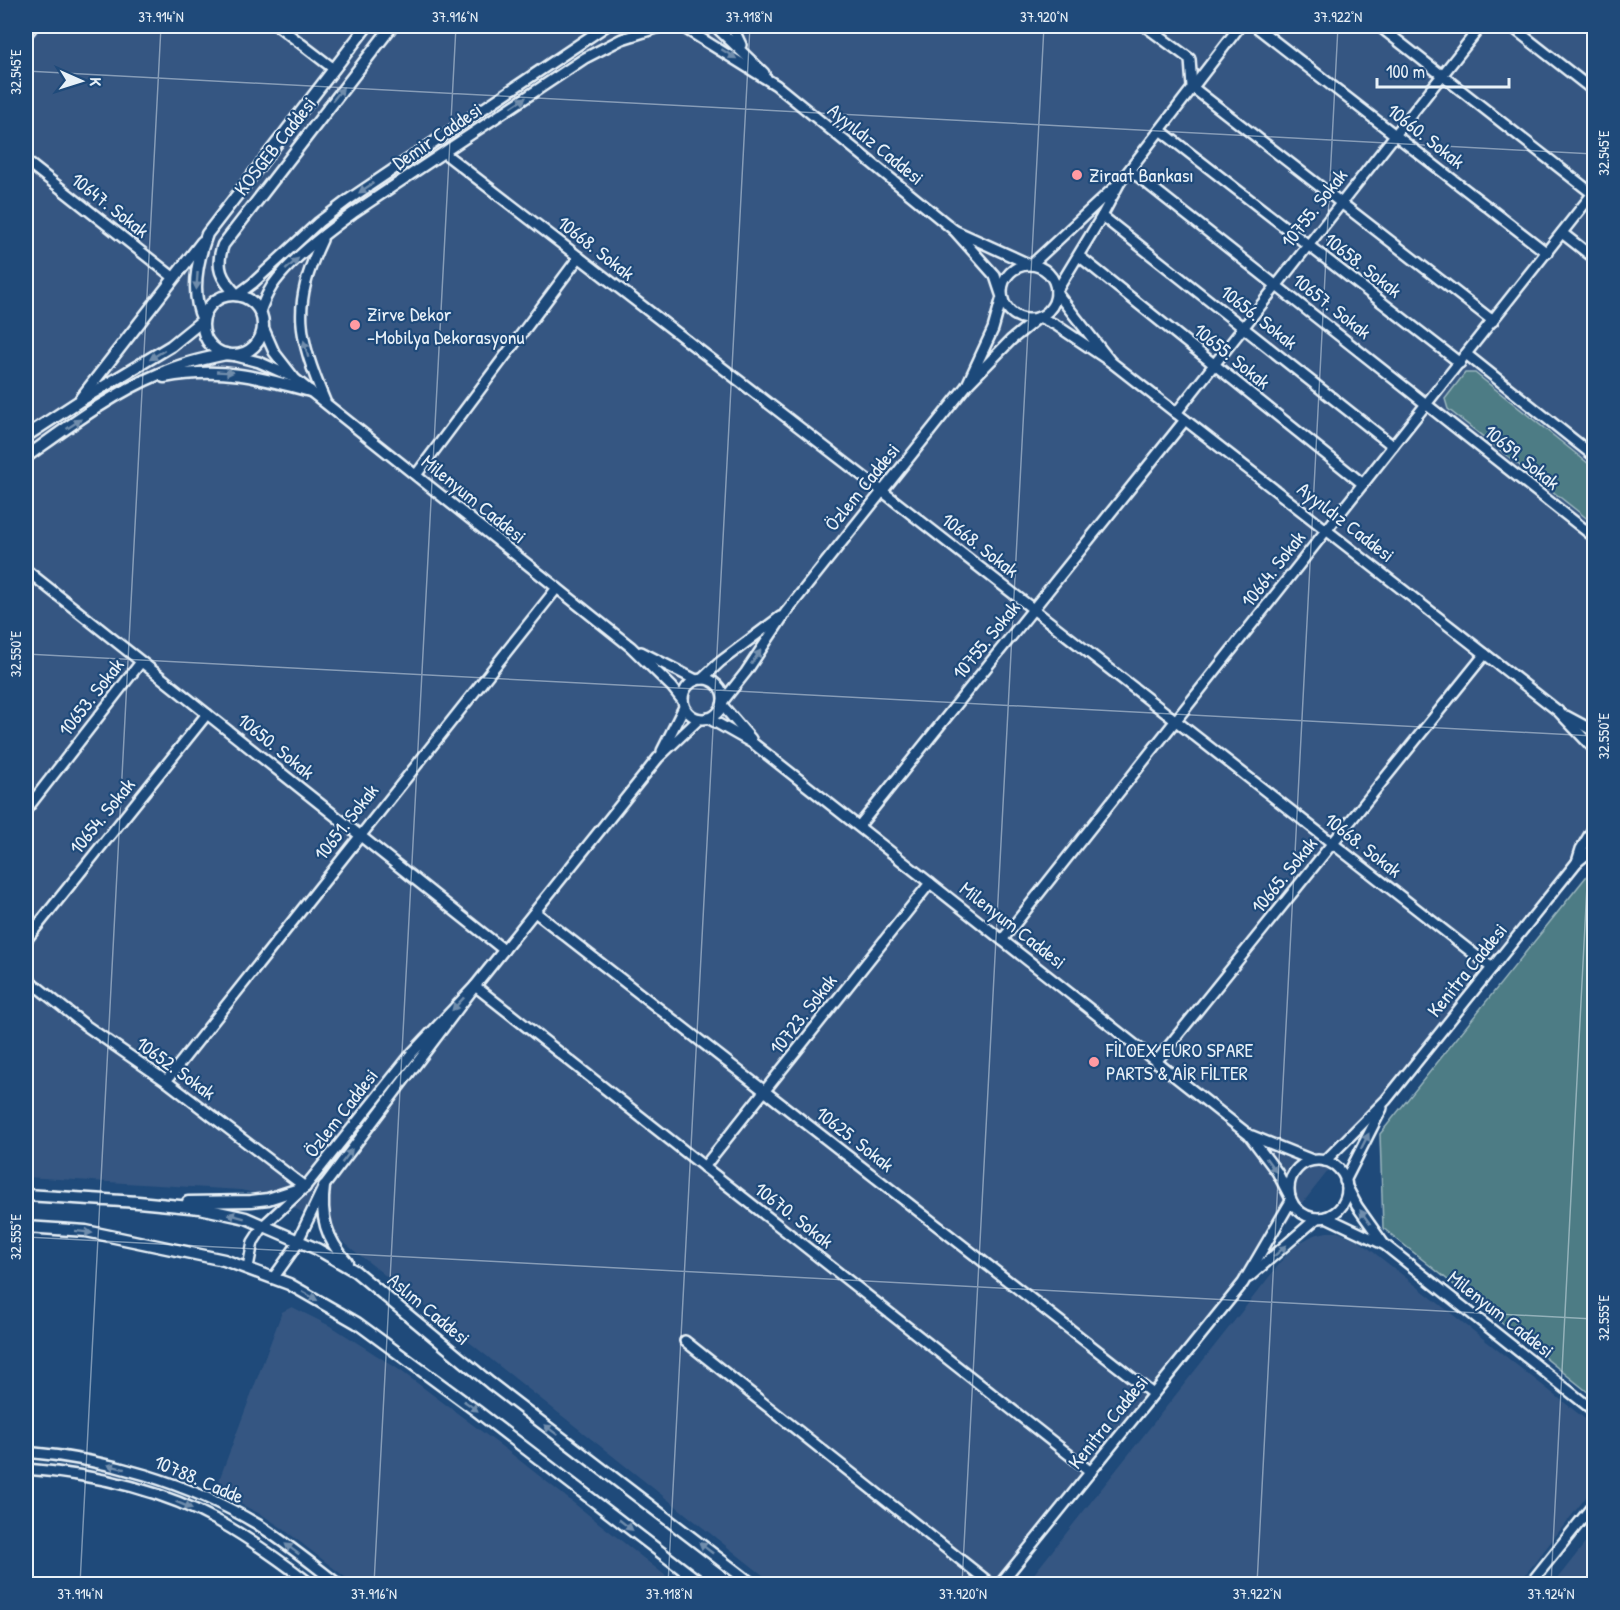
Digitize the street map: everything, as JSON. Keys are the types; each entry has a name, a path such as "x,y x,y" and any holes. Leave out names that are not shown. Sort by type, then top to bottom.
{"main road":[{"name":"KOSGEB Caddesi","path":"78,402 367,26"},
{"name":"KOSGEB Caddesi","path":"237,295 220,274 219,255 223,245 392,26"},
{"name":"KOSGEB Caddesi","path":"26,436 171,346 203,320 197,302 196,281 200,255 207,234"},
{"path":"26,457 103,404 146,380 175,368 244,353 253,347 260,338 263,327 260,312 253,302 237,295 222,297 215,301 209,306 203,320 203,331 207,341 215,350 229,355"},
{"path":"146,380 194,373 233,373 310,391"},
{"path":"324,1186 322,1208 325,1228 339,1253 355,1271"},
{"path":"164,1204 251,1201 305,1187"},
{"name":"Aslım Caddesi","path":"26,1195 164,1204 214,1211 264,1225 298,1239 355,1271 490,1383 752,1584"},
{"path":"26,1227 86,1231 224,1260 274,1277 357,1323 478,1412 702,1584"}],"street":[{"path":"26,36 33,26"},
{"path":"278,26 334,69"},
{"name":"Demir Caddesi","path":"237,295 319,222 348,200 606,26"},
{"name":"Demir Caddesi","path":"260,312 279,277 353,213 585,58 622,39 663,26"},
{"name":"Ayyıldız Caddesi","path":"681,26 776,85 954,230 995,276 1002,297"},
{"name":"Ayyıldız Caddesi","path":"715,26 747,54 776,85"},
{"path":"732,26 747,54"},
{"path":"1145,26 1190,59 1192,87 1493,321"},
{"path":"1120,182 1056,292 1051,307 1039,317 1031,320 1016,316 1009,311 1002,297 1004,281 1009,274 1015,269 1031,265 1120,182 1240,26"},
{"name":"10660. Sokak","path":"1255,26 1547,253"},
{"path":"1379,26 1594,193"},
{"name":"10755. Sokak","path":"1176,413 1481,26"},
{"path":"1510,26 1594,91"},
{"name":"10658. Sokak","path":"1160,130 1460,363"},
{"name":"10668. Sokak","path":"444,153 882,491 1492,968"},
{"name":"10647. Sokak","path":"26,161 173,277"},
{"name":"10657. Sokak","path":"1130,170 1427,404"},
{"name":"10664. Sokak","path":"1002,940 1594,193"},
{"name":"10656. Sokak","path":"1102,216 1394,446"},
{"name":"Ayyıldız Caddesi","path":"954,230 1031,265"},
{"path":"1562,233 1594,258"},
{"path":"324,236 306,281 301,312 307,354 326,404"},
{"name":"10655. Sokak","path":"1079,256 1363,484"},
{"path":"416,475 579,257"},
{"path":"1031,265 1038,267 1051,277 1056,292"},
{"name":"Ayyıldız Caddesi","path":"1056,292 1111,362"},
{"name":"Özlem Caddesi","path":"967,385 993,329 1002,297"},
{"name":"Ayyıldız Caddesi","path":"1039,317 1056,325 1111,362 1558,711 1594,749"},
{"name":"Özlem Caddesi","path":"722,703 786,612 967,385 1011,340 1039,317"},
{"name":"Milenyum Caddesi","path":"263,327 274,352 295,379"},
{"path":"1466,354 1594,456"},
{"name":"Milenyum Caddesi","path":"229,355 259,362 295,379 631,647"},
{"name":"10659. Sokak","path":"1427,404 1594,537"},
{"name":"10755. Sokak","path":"859,826 1185,420"},
{"name":"10650. Sokak","path":"26,570 504,950"},
{"name":"10651. Sokak","path":"166,1081 557,588"},
{"name":"Özlem Caddesi","path":"699,680 786,612"},
{"path":"631,647 699,680 715,683 722,694 722,703 717,713 704,718"},
{"path":"631,647 672,687 688,713 704,718 754,744"},
{"name":"10665. Sokak","path":"1156,1062 1485,654"},
{"name":"10653. Sokak","path":"26,810 141,662"},
{"path":"684,704 686,689 699,680"},
{"path":"722,703 754,744"},
{"name":"Özlem Caddesi","path":"658,758 684,704"},
{"name":"Ayyıldız Caddesi","path":"1558,711 1594,731"},
{"name":"10654. Sokak","path":"26,940 207,714"},
{"name":"Özlem Caddesi","path":"274,1277 288,1259 324,1186 475,986 658,758 704,718"},
{"name":"Milenyum Caddesi","path":"754,744 1249,1136"},
{"path":"1577,862 1581,849 1594,827"},
{"path":"1577,862 1594,848"},
{"name":"Kenitra Caddesi","path":"1386,1100 1577,862"},
{"name":"10723. Sokak","path":"704,1167 930,883"},
{"name":"10625. Sokak","path":"535,912 1154,1394"},
{"name":"10652. Sokak","path":"26,978 85,1025 166,1081 305,1187"},
{"name":"Özlem Caddesi","path":"248,1267 253,1242 264,1225 305,1187 412,1053 475,986"},
{"name":"10670. Sokak","path":"475,986 1091,1472"},
{"path":"1325,1161 1386,1100"},
{"path":"1243,1283 1322,1218 1341,1206 1345,1197 1346,1184 1386,1100"},
{"path":"1249,1136 1312,1161"},
{"path":"1249,1136 1276,1172 1290,1199 1300,1212 1322,1218 1385,1245"},
{"path":"1243,1283 1290,1199 1288,1188 1295,1171 1302,1164 1312,1161 1325,1161 1339,1169 1357,1206 1385,1245"},
{"name":"Milenyum Caddesi","path":"1385,1245 1594,1411"},
{"name":"Kenitra Caddesi","path":"1000,1584 1243,1283"},
{"path":"686,1341 991,1584"},
{"name":"10788. Cadde","path":"26,1452 62,1456 144,1474 206,1497 282,1541 338,1584"},
{"name":"10788. Cadde","path":"26,1469 106,1480 180,1503 239,1533 311,1584"},
{"path":"1530,1584 1594,1504"}],"shaded area":[{"path":"26,26 1594,26 1594,834 1002,1584 774,1584 342,1241 311,1217 291,1206 267,1196 241,1190 26,1177"},
{"path":"1338,1232 1358,1240 1594,1426 1594,1487 1518,1584 1026,1584 1289,1252 1314,1235"},
{"path":"292,1307 334,1328 401,1371 509,1452 676,1584 354,1584 282,1528 264,1516 215,1491 282,1312"},
{"path":"1594,1532 1594,1584 1553,1584"}],"green space":[{"path":"1465,373 1475,373 1594,468 1594,524 1448,409 1445,399"},
{"path":"1594,867 1594,1397 1383,1228 1380,1134"}],"place":[{"name":"Ziraat Bankası","path":"1077,175"},
{"name":"Zirve Dekor -Mobilya Dekorasyonu","path":"355,325"},
{"name":"FİLOEX EURO SPARE PARTS & AİR FİLTER","path":"1094,1062"}]}
